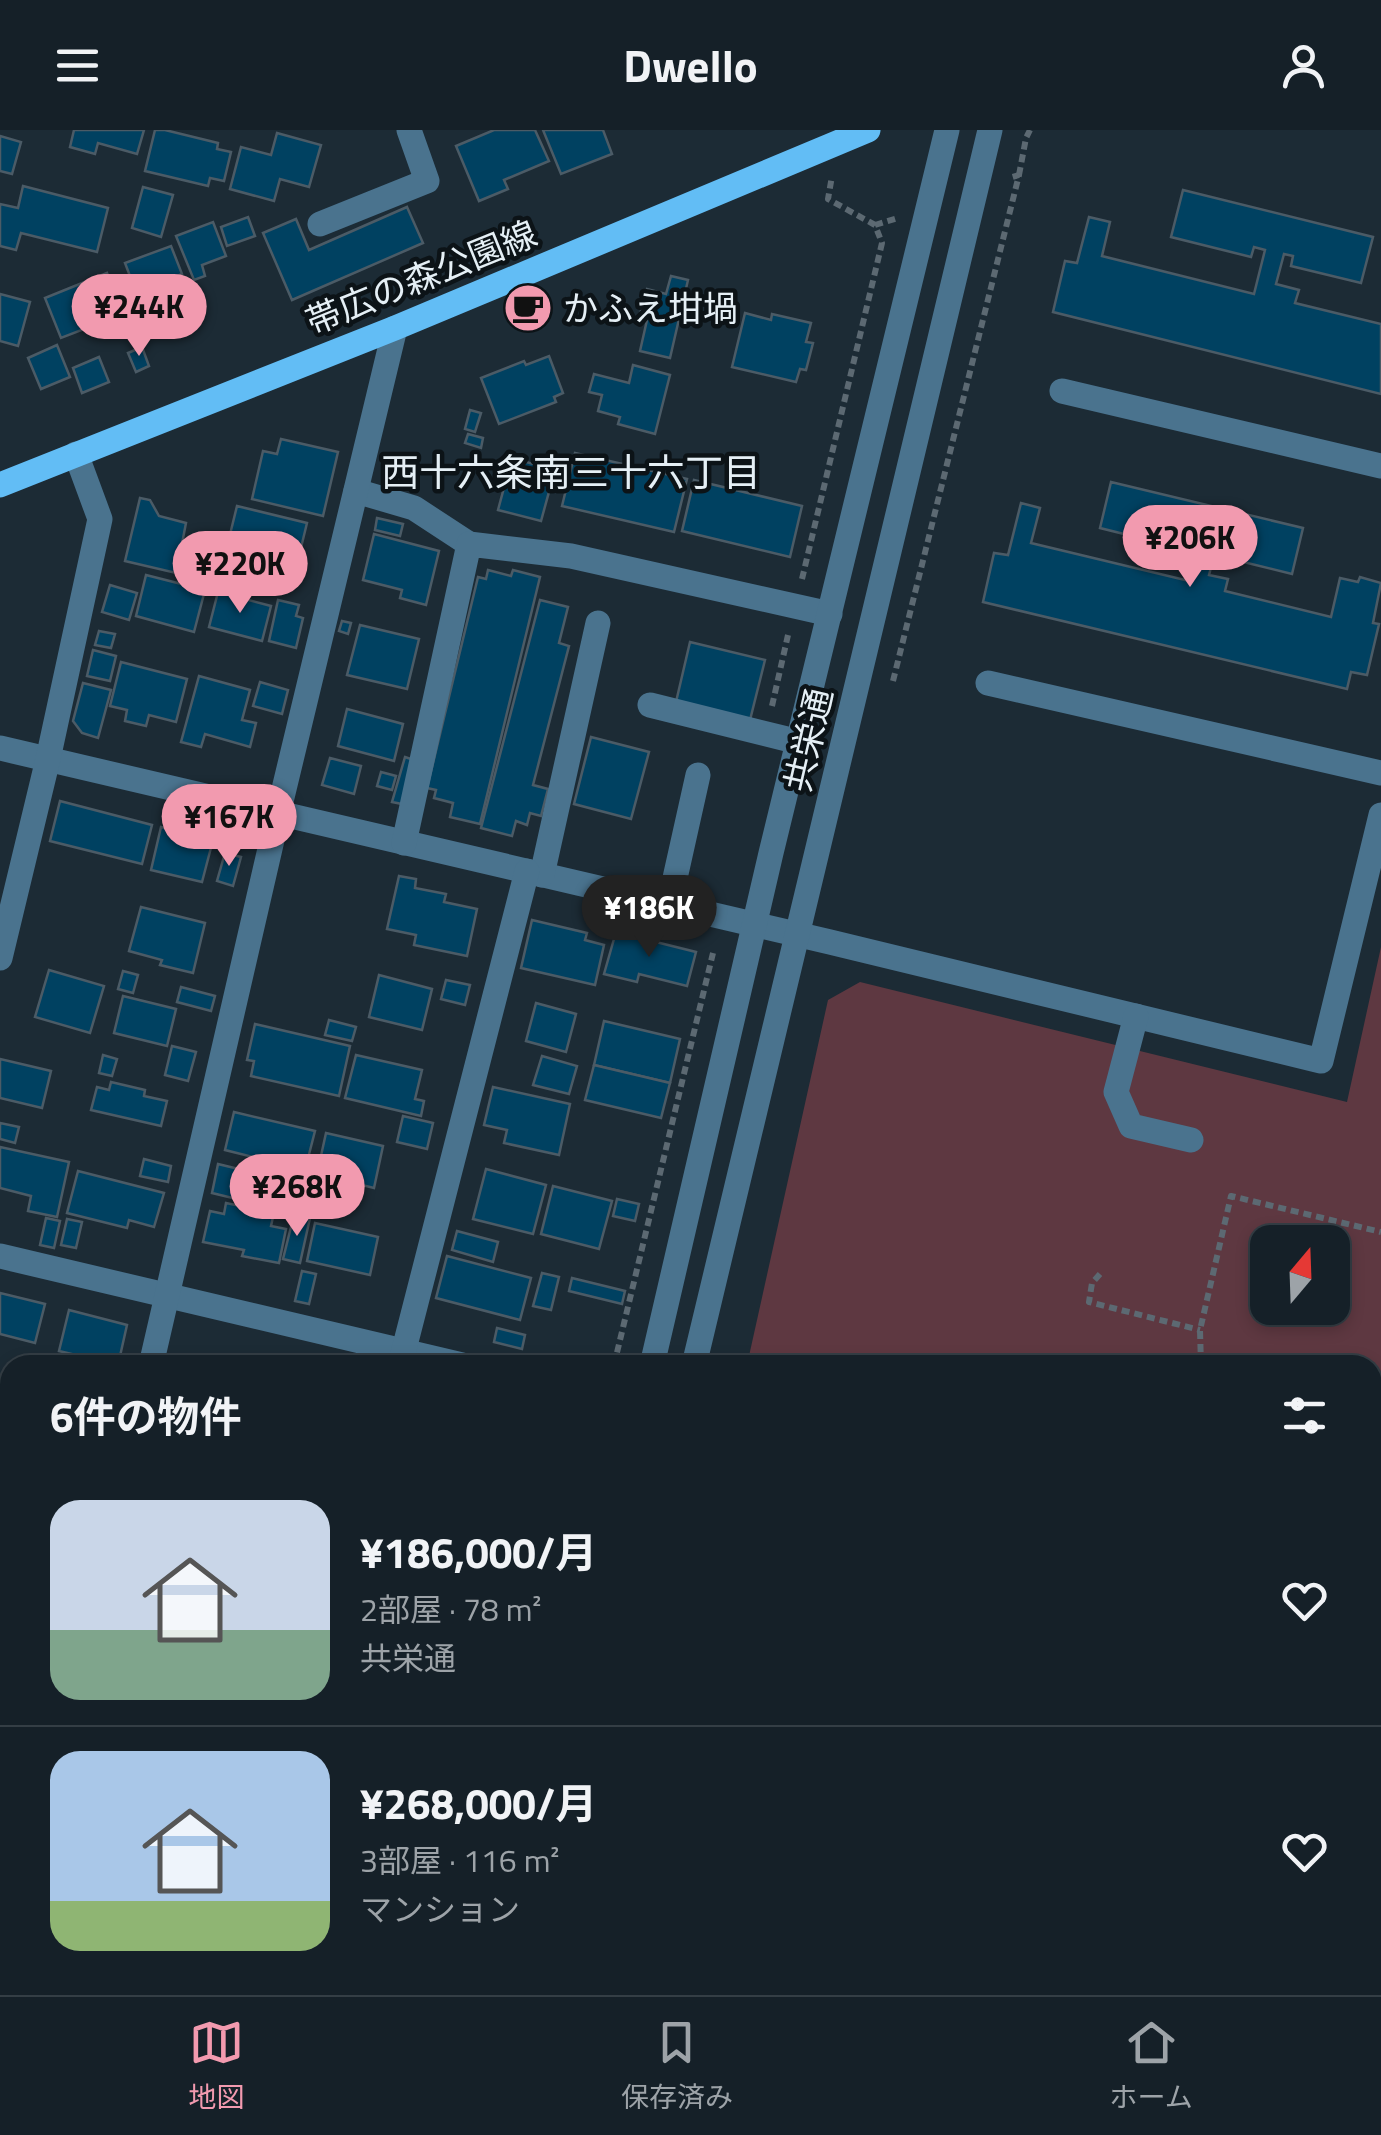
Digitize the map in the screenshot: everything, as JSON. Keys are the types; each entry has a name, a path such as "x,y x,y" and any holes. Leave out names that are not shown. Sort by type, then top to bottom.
{"main road":[{"name":"帯広の森公園線","path":"0,485 394,328 868,130"}],"street":[{"path":"320,224 427,180 408,130"},
{"name":"共栄通","path":"654,1355 947,130"},
{"name":"共栄通","path":"696,1355 990,130"},
{"path":"153,1355 394,328"},
{"path":"1062,391 1381,466"},
{"path":"0,958 100,519 76,454"},
{"path":"356,491 414,508 469,544 571,556 830,614"},
{"path":"404,843 469,544"},
{"path":"402,1355 598,624"},
{"path":"988,683 1381,773"},
{"path":"650,705 798,742"},
{"path":"0,748 1322,1061 1381,815"},
{"path":"669,905 698,775"},
{"path":"1136,1016 1116,1092 1131,1126 1190,1140"},
{"path":"0,1256 390,1355"}],"path":[{"path":"1019,174 1030,130"},
{"path":"765,734 882,243 875,225 828,199 838,142"},
{"path":"1201,1355 1200,1330 1231,1196 1381,1232"},
{"path":"1100,1274 1092,1283 1089,1302 1200,1330"}],"shaded area":[{"path":"1381,947 1381,1355 749,1355 828,1000 860,982 1347,1102"}],"building":[{"path":"74,130 144,130 137,154 98,143 95,154 70,147"},
{"path":"155,130 218,143 217,149 231,152 224,181 210,178 208,186 145,171"},
{"path":"494,130 535,130 549,161 504,180 508,189 479,201 456,146"},
{"path":"543,130 603,130 612,154 561,174"},
{"path":"277,133 321,145 309,187 280,179 274,201 230,189 241,147 271,155"},
{"path":"0,136 21,142 12,174 0,171"},
{"path":"23,186 108,208 97,252 21,233 16,250 0,246 0,204 18,208"},
{"path":"143,187 173,195 161,237 132,228"},
{"path":"1183,190 1373,237 1361,283 1291,266 1293,256 1284,254 1276,284 1299,290 1295,303 1381,324 1381,394 1053,312 1065,261 1077,263 1089,217 1110,222 1102,256 1254,294 1265,250 1254,247 1251,257 1171,237"},
{"path":"407,207 423,243 292,300 263,233 296,219 309,250"},
{"path":"248,217 255,236 227,246 221,227"},
{"path":"213,222 226,256 202,265 205,276 194,280 176,236"},
{"path":"171,246 182,274 136,292 125,263"},
{"path":"107,273 123,314 61,338 45,298"},
{"path":"671,276 688,280 670,358 640,351 647,320 639,318 647,289 666,294"},
{"path":"0,294 30,302 18,346 0,341"},
{"path":"745,313 771,320 772,314 811,323 806,342 813,343 806,370 800,369 796,382 732,367"},
{"path":"57,345 70,377 41,389 28,358"},
{"path":"142,347 149,366 136,372 128,353"},
{"path":"549,356 563,393 554,397 556,402 499,424 481,378"},
{"path":"99,357 109,382 82,393 73,368"},
{"path":"633,365 670,375 655,434 618,424 620,417 598,411 602,395 589,392 594,374 629,383"},
{"path":"470,410 481,413 475,432 465,429"},
{"path":"468,434 483,438 481,448 465,443"},
{"path":"281,439 338,452 323,516 252,499 263,451 277,454"},
{"path":"575,453 687,479 674,532 562,506"},
{"path":"512,458 555,470 541,521 498,510"},
{"path":"694,480 802,506 790,557 682,531"},
{"path":"1111,482 1303,528 1292,574 1223,557 1225,547 1217,545 1209,575 1228,579 1225,591 1331,617 1340,578 1358,582 1360,577 1381,583 1373,623 1379,624 1367,675 1351,672 1347,689 983,602 994,553 1008,555 1021,503 1040,508 1031,543 1185,580 1194,540 1182,537 1180,548 1100,528"},
{"path":"140,498 150,500 159,516 186,523 180,554 193,577 125,561"},
{"path":"237,506 307,523 297,564 255,553 249,574 222,567"},
{"path":"377,518 403,524 400,536 375,530"},
{"path":"374,534 439,551 426,605 400,598 402,590 363,580"},
{"path":"488,570 511,576 513,570 540,577 480,824 450,817 453,803 434,798 436,790 427,788 478,577 486,579"},
{"path":"146,575 205,590 194,632 136,616"},
{"path":"110,585 137,593 129,620 102,612"},
{"path":"218,592 271,606 262,641 209,627"},
{"path":"278,600 299,605 296,616 303,618 296,648 269,641"},
{"path":"540,600 568,607 559,643 569,646 533,785 548,789 541,816 530,813 527,825 516,821 512,836 481,828"},
{"path":"342,621 351,623 348,634 339,631"},
{"path":"360,625 419,639 407,689 347,675"},
{"path":"99,631 115,634 111,648 95,645"},
{"path":"690,642 765,660 750,720 676,702"},
{"path":"93,650 116,656 110,681 87,676"},
{"path":"121,662 187,679 176,722 149,715 146,726 125,721 127,710 110,706"},
{"path":"199,676 250,690 242,720 256,723 250,747 205,734 201,747 181,742"},
{"path":"260,682 288,690 282,714 253,706"},
{"path":"83,683 111,690 98,738 82,733 73,721"},
{"path":"347,709 403,724 394,761 338,746"},
{"path":"591,737 649,752 631,819 574,804"},
{"path":"405,757 414,760 402,804 392,802"},
{"path":"330,758 361,766 354,794 322,785"},
{"path":"381,772 396,776 392,790 377,786"},
{"path":"60,801 152,825 142,864 50,841"},
{"path":"161,827 213,840 202,882 151,870"},
{"path":"225,853 241,857 233,886 217,881"},
{"path":"399,876 416,879 415,888 446,894 444,902 477,909 467,956 414,945 416,935 387,929"},
{"path":"141,907 205,923 193,973 160,965 162,960 129,951"},
{"path":"532,920 587,933 585,940 604,945 595,985 521,968"},
{"path":"616,932 696,952 687,986 639,974 637,982 604,974"},
{"path":"49,970 104,986 90,1033 35,1017"},
{"path":"123,971 138,975 133,993 118,989"},
{"path":"379,975 432,989 422,1030 369,1017"},
{"path":"446,980 470,985 465,1005 441,999"},
{"path":"181,987 215,996 211,1011 177,1002"},
{"path":"123,996 176,1009 167,1046 114,1033"},
{"path":"536,1003 576,1014 566,1052 526,1041"},
{"path":"329,1020 356,1027 352,1041 325,1035"},
{"path":"604,1021 680,1039 670,1083 594,1065"},
{"path":"255,1024 350,1046 339,1096 251,1076 254,1061 247,1060"},
{"path":"172,1046 196,1052 188,1081 165,1075"},
{"path":"103,1055 117,1059 112,1076 99,1073"},
{"path":"356,1055 422,1070 415,1099 424,1101 421,1116 345,1098"},
{"path":"542,1056 577,1066 569,1094 533,1085"},
{"path":"0,1059 51,1071 42,1108 0,1098"},
{"path":"594,1065 670,1083 661,1118 585,1100"},
{"path":"111,1082 145,1090 144,1096 167,1101 161,1126 91,1110 97,1087 109,1090"},
{"path":"493,1087 570,1104 559,1155 504,1143 507,1130 484,1125"},
{"path":"234,1112 315,1131 305,1170 225,1150"},
{"path":"403,1116 433,1123 427,1149 397,1142"},
{"path":"0,1123 19,1127 15,1143 0,1139"},
{"path":"326,1133 383,1146 374,1188 317,1174"},
{"path":"0,1147 69,1162 57,1217 28,1211 31,1196 0,1188"},
{"path":"144,1159 171,1166 168,1182 140,1176"},
{"path":"218,1164 251,1172 245,1201 212,1193"},
{"path":"486,1169 546,1185 533,1234 473,1219"},
{"path":"78,1171 164,1193 154,1227 129,1220 127,1228 67,1213"},
{"path":"553,1186 612,1201 599,1249 541,1234"},
{"path":"617,1199 639,1204 635,1221 613,1216"},
{"path":"226,1203 273,1217 271,1226 286,1229 279,1263 242,1256 244,1250 203,1242 210,1211 224,1214"},
{"path":"294,1215 310,1218 300,1263 283,1259"},
{"path":"46,1218 60,1221 54,1248 40,1245"},
{"path":"67,1219 82,1222 76,1248 61,1245"},
{"path":"315,1223 378,1237 370,1275 307,1261"},
{"path":"457,1231 498,1242 493,1262 452,1250"},
{"path":"447,1256 531,1278 520,1320 436,1298"},
{"path":"302,1271 316,1274 309,1304 295,1301"},
{"path":"542,1273 559,1277 551,1310 533,1306"},
{"path":"572,1278 625,1291 622,1304 569,1291"},
{"path":"0,1293 45,1304 35,1343 0,1334"},
{"path":"69,1310 127,1325 120,1355 59,1351"},
{"path":"497,1328 525,1335 522,1349 494,1342"}],"place":[{"name":"かふえ坩堝","path":"528,308"}],"district":[{"name":"西十六条南三十六丁目","path":"571,472"}]}
